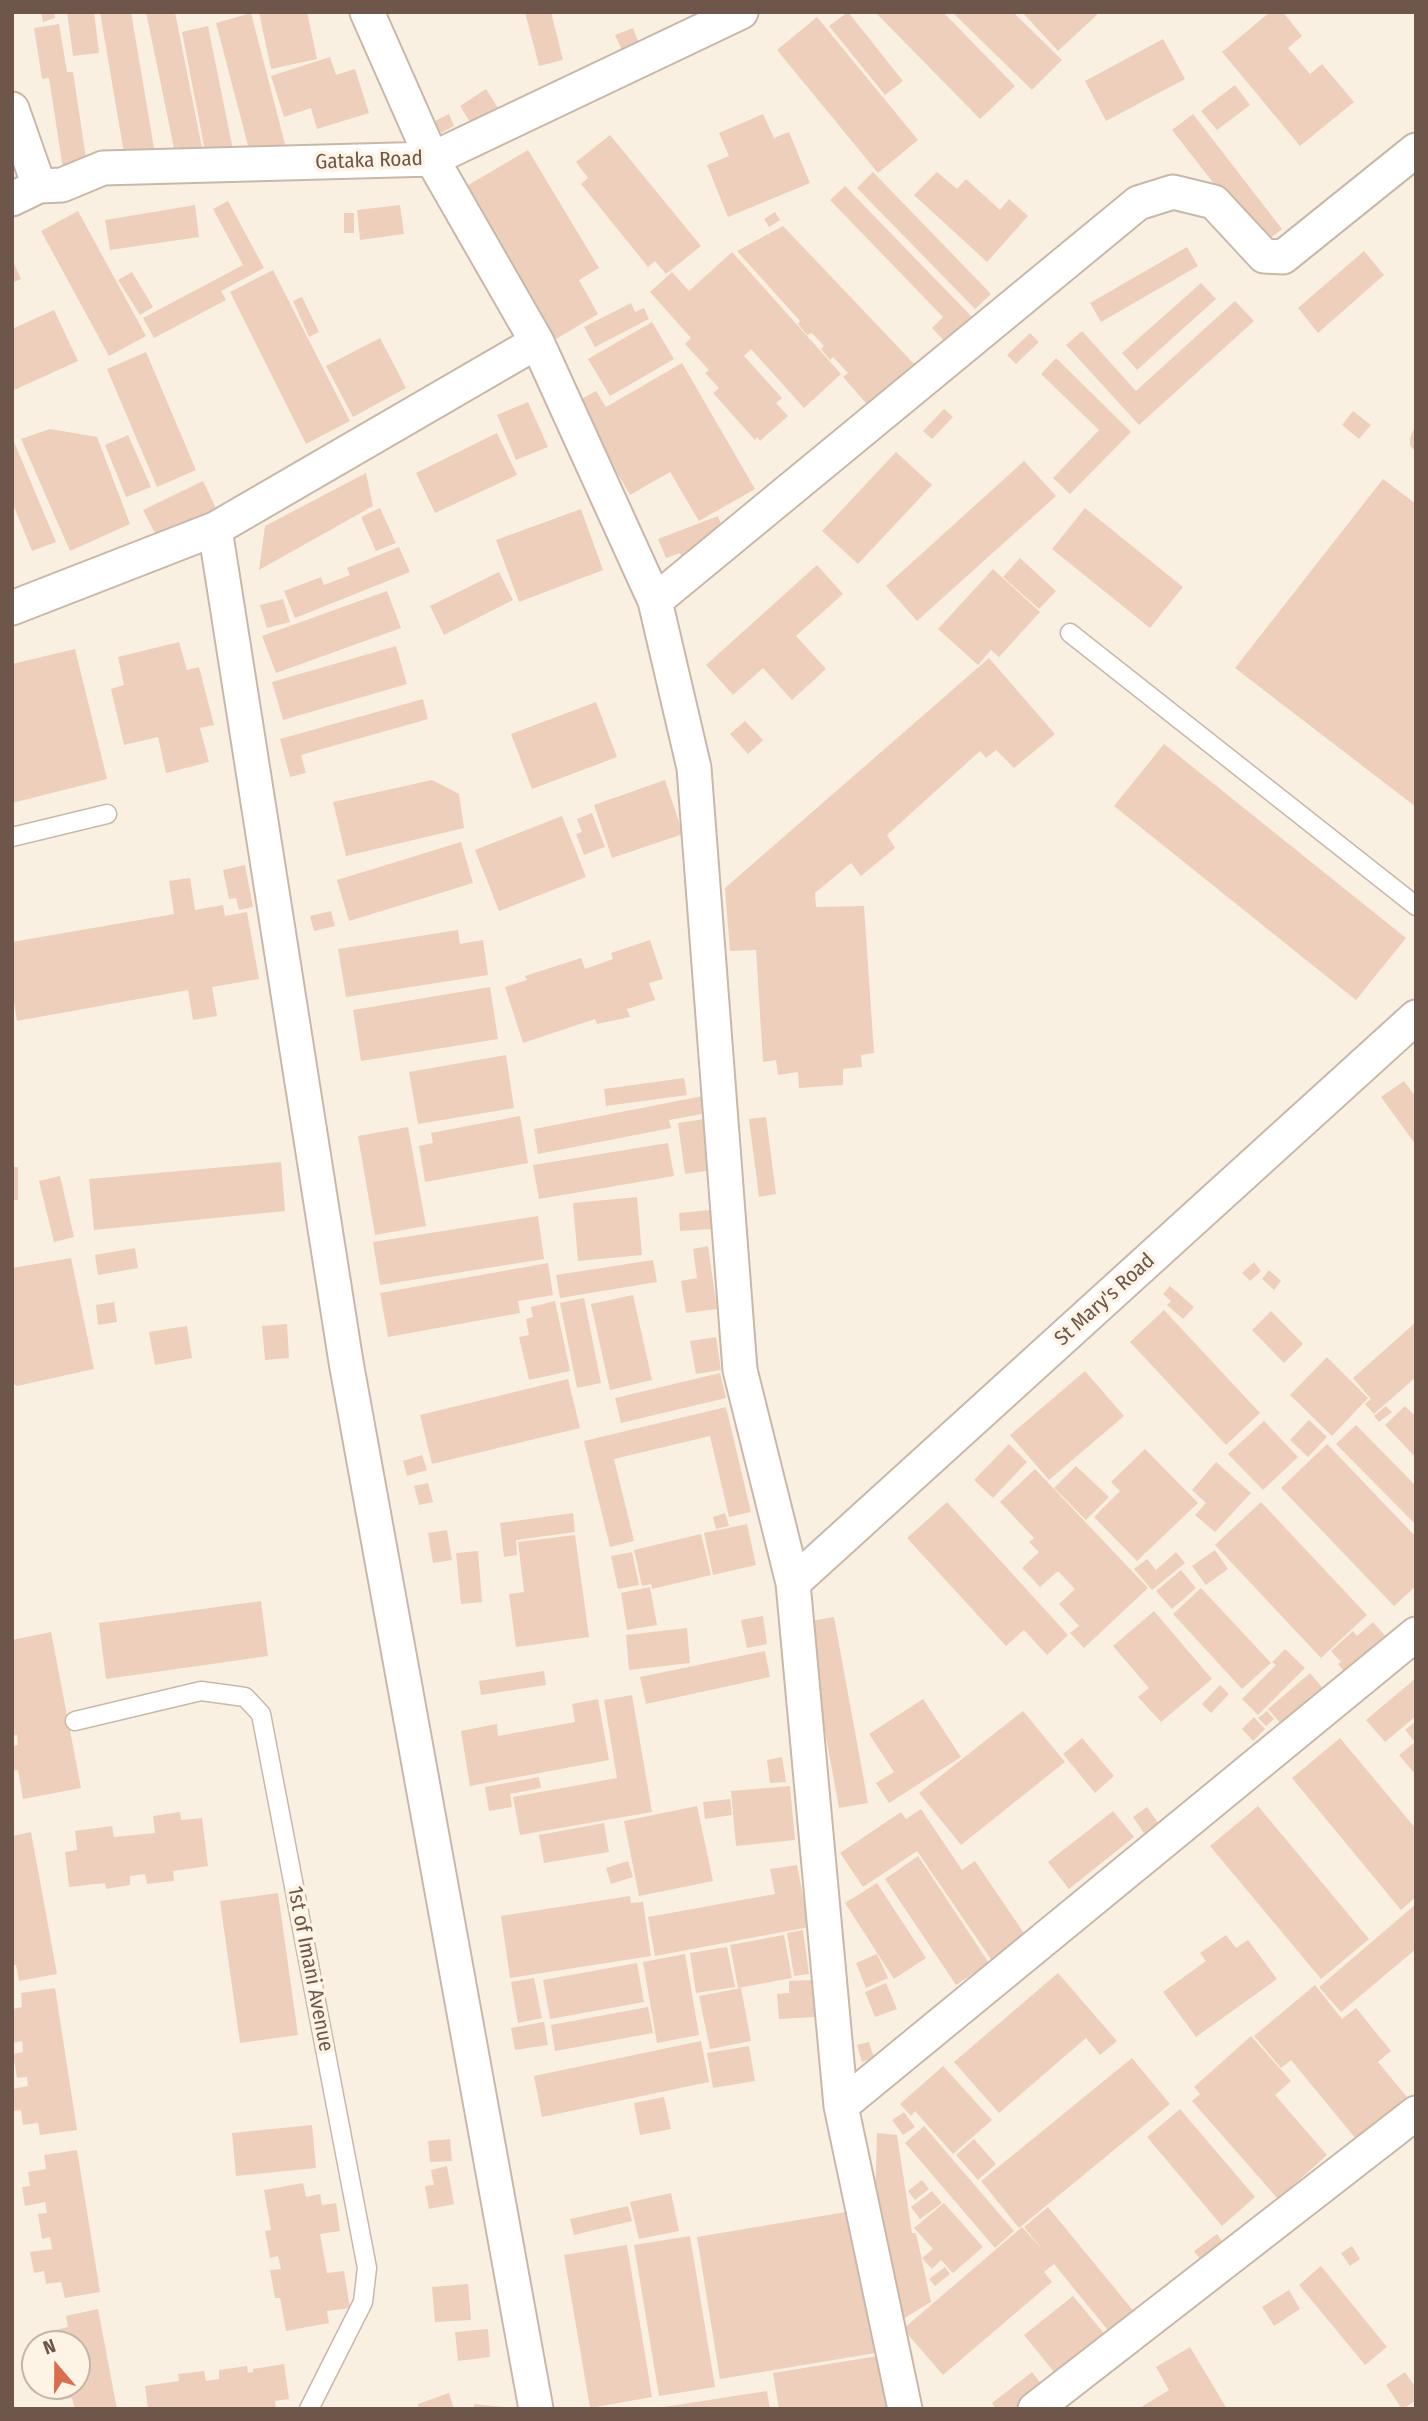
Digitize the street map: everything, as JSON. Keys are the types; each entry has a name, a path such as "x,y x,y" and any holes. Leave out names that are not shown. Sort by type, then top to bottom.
{"street":[{"path":"367,12 432,159 537,341 655,601 694,768 740,1370 793,1583 841,2106 905,2409"},
{"name":"Gataka Road","path":"26,192 62,185 103,169 432,159 741,12"},
{"path":"12,109 26,192"},
{"path":"655,601 1138,203 1173,192 1214,202 1264,256 1283,257 1416,150"},
{"path":"12,608 215,529 537,341"},
{"path":"215,529 346,1362 536,2409"},
{"name":"St Mary's Road","path":"793,1583 1414,1022"},
{"path":"841,2106 1416,1634"},
{"path":"1035,2409 1416,2113"}],"lane":[{"path":"1070,632 1416,906"},
{"path":"12,837 107,814"},
{"name":"1st of Imani Avenue","path":"75,1721 201,1691 245,1697 261,1714 367,2268 363,2302 309,2409"}],"building":[{"path":"41,12 54,12 55,18 43,22"},
{"path":"67,12 94,12 99,53 73,56"},
{"path":"100,12 131,12 155,154 125,159"},
{"path":"146,12 175,12 204,158 177,163"},
{"path":"259,12 307,12 317,59 271,69"},
{"path":"525,12 551,12 563,60 539,66"},
{"path":"848,12 903,81 885,95 829,26"},
{"path":"875,12 943,12 1015,86 980,119"},
{"path":"952,12 1013,12 1062,60 1032,90"},
{"path":"1022,12 1100,12 1058,51"},
{"path":"1270,12 1283,12 1302,36 1288,48 1310,74 1322,64 1354,102 1300,146 1222,52"},
{"path":"251,13 286,148 251,157 216,23"},
{"path":"817,17 918,140 878,173 777,50"},
{"path":"59,24 67,72 73,72 87,165 63,169 49,78 42,79 34,28"},
{"path":"208,26 234,155 207,161 182,32"},
{"path":"633,28 639,44 622,50 615,35"},
{"path":"1163,39 1185,79 1106,121 1085,81"},
{"path":"330,57 336,75 355,69 369,113 317,129 311,108 284,117 271,76"},
{"path":"1235,85 1250,105 1217,130 1201,111"},
{"path":"486,89 498,108 472,125 460,106"},
{"path":"449,114 454,126 441,133 435,121"},
{"path":"763,114 774,138 789,132 810,183 728,217 707,165 729,156 719,133"},
{"path":"1193,114 1282,229 1262,245 1172,130"},
{"path":"610,135 701,246 666,274 655,261 648,267 581,184 588,178 576,162"},
{"path":"528,150 599,268 579,280 598,314 556,339 465,187"},
{"path":"873,172 991,294 975,309 857,188"},
{"path":"937,172 957,189 966,179 1000,210 1009,199 1028,216 987,262 914,195"},
{"path":"845,186 973,318 947,344 932,328 943,317 830,200"},
{"path":"228,201 264,268 221,291 226,300 154,338 143,318 243,265 213,209"},
{"path":"195,205 199,237 110,250 105,220"},
{"path":"400,205 404,234 360,240 357,210"},
{"path":"78,211 146,336 109,356 41,231"},
{"path":"775,212 780,220 769,227 764,219"},
{"path":"344,213 354,213 354,233 344,233"},
{"path":"783,226 918,368 871,409 843,377 848,373 833,357 830,360 821,349 824,346 812,333 807,335 798,324 800,321 737,251"},
{"path":"1187,247 1198,266 1101,322 1090,303"},
{"path":"1364,251 1384,275 1318,333 1298,308"},
{"path":"732,252 841,374 804,408 751,349 744,356 782,398 776,403 788,416 760,441 757,437 755,440 713,393 719,388 705,373 709,370 685,344 691,338 650,292 672,272 689,291"},
{"path":"12,259 21,279 12,283"},
{"path":"273,270 350,421 306,444 230,292"},
{"path":"132,272 153,307 140,315 118,280"},
{"path":"1201,283 1216,299 1137,370 1122,353"},
{"path":"302,297 319,332 309,337 293,301"},
{"path":"1235,301 1254,321 1139,425 1066,345 1082,331 1136,391"},
{"path":"631,303 635,312 644,308 649,319 595,347 584,327"},
{"path":"54,310 78,361 12,391 12,329"},
{"path":"652,322 674,359 610,396 588,359"},
{"path":"1030,333 1039,342 1016,364 1007,355"},
{"path":"380,338 406,388 353,417 326,366"},
{"path":"146,352 196,470 157,487 107,369"},
{"path":"1056,358 1131,432 1070,494 1053,478 1099,430 1041,374"},
{"path":"682,363 755,489 699,521 670,472 630,495 576,402 596,391 606,407"},
{"path":"528,402 548,447 516,460 497,415"},
{"path":"944,409 953,417 932,439 923,431"},
{"path":"1353,411 1371,425 1359,439 1342,425"},
{"path":"1416,423 1416,453 1410,445 1410,439"},
{"path":"50,429 97,437 130,524 70,551 21,439"},
{"path":"497,433 517,475 435,513 416,473"},
{"path":"128,435 151,487 126,497 105,445"},
{"path":"12,437 56,542 32,551 12,502"},
{"path":"896,452 932,485 858,564 822,531"},
{"path":"1024,461 1056,496 917,621 886,586"},
{"path":"366,473 373,506 259,570 265,526"},
{"path":"1383,479 1416,504 1416,807 1235,668"},
{"path":"203,481 216,508 157,537 143,510"},
{"path":"380,508 396,543 376,551 361,517"},
{"path":"1085,508 1183,587 1150,628 1052,549"},
{"path":"581,509 603,570 519,602 496,540"},
{"path":"718,516 726,538 681,556 680,553 666,558 658,539"},
{"path":"399,547 410,572 295,618 284,591 321,577 324,585 350,575 347,568"},
{"path":"1020,558 1056,591 1039,609 1003,577"},
{"path":"817,565 843,594 796,636 826,669 792,700 763,668 733,695 706,665"},
{"path":"993,569 1040,612 999,657 991,650 978,665 938,629"},
{"path":"499,572 513,600 444,635 430,606"},
{"path":"387,591 401,628 276,673 262,636"},
{"path":"283,599 290,622 267,628 260,605"},
{"path":"179,642 187,670 199,667 214,725 200,728 209,762 166,773 158,737 124,745 111,689 124,685 118,657"},
{"path":"396,646 407,684 283,720 272,682"},
{"path":"75,649 107,779 12,803 12,664"},
{"path":"989,658 1055,734 1014,768 996,750 986,758 980,751 887,835 895,848 861,876 851,863 815,893 816,907 864,906 874,1053 861,1055 862,1067 843,1069 843,1085 799,1088 798,1072 778,1075 776,1060 763,1062 756,950 730,951 725,888"},
{"path":"423,699 428,719 301,755 306,773 290,777 280,739"},
{"path":"596,702 617,757 532,789 511,734"},
{"path":"745,721 763,740 748,754 730,734"},
{"path":"1164,744 1406,938 1356,1000 1114,806"},
{"path":"432,780 459,794 464,828 346,856 333,802"},
{"path":"665,780 683,834 612,858 594,805"},
{"path":"592,813 605,847 584,855 576,834 582,832 577,819"},
{"path":"562,816 586,877 499,911 475,850"},
{"path":"461,842 473,883 349,921 337,880"},
{"path":"245,865 253,907 239,910 236,898 229,899 223,870"},
{"path":"190,878 195,910 223,905 225,916 247,912 259,979 212,987 217,1016 193,1020 188,990 17,1021 12,990 12,942 174,914 169,881"},
{"path":"331,911 335,926 314,931 310,916"},
{"path":"458,930 460,944 483,940 488,975 346,997 338,949"},
{"path":"650,940 663,979 649,983 655,1000 627,1009 630,1017 597,1024 595,1019 523,1043 505,987 527,980 525,976 581,958 585,969 613,959 611,953"},
{"path":"490,987 498,1039 361,1061 353,1010"},
{"path":"506,1055 514,1108 418,1124 409,1072"},
{"path":"684,1078 687,1095 606,1106 604,1089"},
{"path":"1404,1081 1416,1097 1416,1145 1381,1097"},
{"path":"703,1096 707,1113 669,1120 671,1128 538,1154 534,1129"},
{"path":"520,1116 528,1163 425,1182 419,1146 433,1143 431,1133"},
{"path":"766,1117 776,1194 759,1197 749,1119"},
{"path":"704,1119 712,1170 685,1174 678,1123"},
{"path":"408,1127 426,1226 375,1235 358,1136"},
{"path":"668,1143 674,1176 539,1199 533,1165"},
{"path":"281,1162 285,1211 94,1230 89,1179"},
{"path":"12,1167 18,1167 18,1200 12,1200"},
{"path":"60,1176 74,1237 54,1242 39,1181"},
{"path":"637,1197 642,1255 578,1261 573,1203"},
{"path":"710,1210 712,1229 680,1231 679,1213"},
{"path":"538,1216 544,1259 380,1285 373,1242"},
{"path":"708,1246 717,1309 686,1313 681,1281 697,1278 693,1249"},
{"path":"135,1248 138,1268 98,1275 95,1255"},
{"path":"71,1258 94,1369 17,1386 12,1383 12,1268"},
{"path":"653,1260 657,1282 560,1298 556,1275"},
{"path":"1254,1262 1261,1271 1250,1281 1242,1273"},
{"path":"548,1263 553,1295 518,1301 520,1313 388,1337 380,1293"},
{"path":"1269,1270 1281,1281 1274,1290 1262,1279"},
{"path":"1170,1286 1194,1307 1183,1319 1167,1305 1171,1301 1163,1294"},
{"path":"633,1295 652,1380 610,1390 591,1304"},
{"path":"584,1298 601,1383 577,1388 560,1303"},
{"path":"555,1301 570,1371 529,1380 519,1337 529,1335 526,1319 533,1317 531,1307"},
{"path":"114,1302 117,1322 98,1325 96,1305"},
{"path":"1164,1310 1260,1413 1226,1445 1130,1342"},
{"path":"1271,1311 1303,1344 1284,1363 1252,1330"},
{"path":"1416,1322 1416,1377 1374,1414 1365,1404 1371,1399 1353,1378"},
{"path":"287,1324 289,1358 265,1360 262,1326"},
{"path":"187,1326 192,1358 155,1365 149,1332"},
{"path":"716,1337 721,1370 696,1374 690,1341"},
{"path":"1327,1357 1368,1398 1332,1436 1290,1395"},
{"path":"1085,1371 1124,1416 1049,1480 1010,1435"},
{"path":"720,1373 726,1398 621,1423 615,1398"},
{"path":"568,1379 580,1428 432,1464 420,1415"},
{"path":"1386,1406 1392,1412 1379,1422 1374,1416"},
{"path":"1405,1406 1416,1417 1416,1458 1385,1425"},
{"path":"726,1407 751,1512 729,1517 710,1436 614,1459 634,1541 610,1547 584,1441"},
{"path":"1309,1420 1327,1437 1308,1457 1290,1440"},
{"path":"1264,1421 1298,1457 1263,1490 1228,1454"},
{"path":"1356,1425 1416,1486 1416,1525 1336,1444"},
{"path":"1009,1444 1027,1462 993,1498 974,1480"},
{"path":"1327,1444 1416,1537 1416,1586 1394,1606 1281,1488"},
{"path":"1145,1449 1198,1503 1137,1561 1094,1517 1120,1491 1111,1482"},
{"path":"422,1455 427,1470 407,1476 403,1461"},
{"path":"1216,1462 1251,1493 1215,1532 1195,1515 1206,1503 1192,1490"},
{"path":"1076,1466 1109,1497 1086,1520 1054,1488"},
{"path":"1035,1469 1148,1588 1084,1648 1070,1633 1079,1626 1059,1604 1075,1589 1058,1571 1040,1587 1022,1568 1039,1552 1029,1542 1034,1538 1000,1502"},
{"path":"428,1483 433,1502 419,1505 414,1486"},
{"path":"947,1502 1068,1635 1047,1655 1024,1630 1006,1646 907,1538"},
{"path":"1261,1502 1367,1615 1321,1658 1215,1545"},
{"path":"573,1513 575,1532 516,1540 517,1555 504,1557 500,1523"},
{"path":"725,1513 729,1526 716,1529 713,1517"},
{"path":"747,1524 756,1565 713,1575 704,1533"},
{"path":"447,1530 452,1560 433,1563 428,1533"},
{"path":"701,1534 711,1575 652,1589 651,1584 642,1586 634,1550"},
{"path":"575,1535 589,1637 516,1647 509,1594 524,1592 518,1542"},
{"path":"1215,1550 1228,1569 1206,1585 1192,1566"},
{"path":"478,1551 482,1602 461,1604 456,1553"},
{"path":"632,1552 639,1585 618,1589 611,1556"},
{"path":"1176,1552 1185,1563 1152,1590 1134,1569 1147,1559 1156,1570"},
{"path":"1181,1570 1196,1588 1172,1609 1156,1591"},
{"path":"650,1587 657,1625 627,1630 621,1593"},
{"path":"1201,1588 1271,1663 1242,1689 1173,1614"},
{"path":"261,1601 268,1656 106,1679 99,1623"},
{"path":"1154,1611 1212,1679 1161,1722 1138,1697 1149,1688 1113,1646"},
{"path":"763,1616 767,1644 747,1648 741,1620"},
{"path":"834,1617 868,1803 839,1808 805,1622"},
{"path":"1373,1622 1388,1639 1347,1675 1338,1664 1341,1662 1331,1651 1353,1631 1357,1636"},
{"path":"687,1628 690,1663 629,1670 626,1635"},
{"path":"51,1632 81,1788 23,1799 18,1770 12,1771 12,1746 18,1745 17,1735 12,1736 12,1640"},
{"path":"1285,1649 1305,1668 1258,1715 1242,1699 1276,1665 1272,1662"},
{"path":"765,1651 770,1677 646,1704 640,1677"},
{"path":"544,1671 546,1685 481,1695 479,1681"},
{"path":"1310,1673 1326,1692 1285,1728 1268,1709"},
{"path":"1416,1678 1416,1716 1385,1742 1366,1720"},
{"path":"1220,1685 1229,1694 1211,1713 1202,1704"},
{"path":"632,1695 652,1812 520,1835 513,1797 617,1778 604,1700"},
{"path":"598,1699 609,1760 470,1786 461,1731 497,1724 498,1736 575,1722 572,1704"},
{"path":"923,1699 961,1757 889,1803 876,1783 894,1772 869,1734"},
{"path":"1023,1711 1065,1762 961,1845 919,1793"},
{"path":"1267,1711 1274,1719 1266,1726 1258,1718"},
{"path":"1254,1717 1265,1729 1253,1741 1242,1729"},
{"path":"1416,1721 1416,1775 1399,1755 1415,1742 1405,1730"},
{"path":"1082,1738 1114,1776 1095,1793 1063,1754"},
{"path":"1340,1738 1416,1829 1416,1897 1401,1910 1292,1778"},
{"path":"782,1757 786,1782 770,1783 767,1760"},
{"path":"539,1777 541,1788 510,1794 512,1807 489,1811 485,1787"},
{"path":"790,1786 795,1840 736,1846 731,1791"},
{"path":"730,1799 732,1815 705,1819 703,1802"},
{"path":"697,1806 713,1881 639,1896 624,1821"},
{"path":"1258,1806 1369,1939 1321,1979 1210,1846"},
{"path":"1147,1807 1158,1823 1144,1833 1133,1817"},
{"path":"921,1809 962,1870 975,1861 1028,1939 993,1962 917,1851 863,1887 840,1853 901,1812 906,1819"},
{"path":"1113,1811 1134,1837 1069,1889 1048,1862"},
{"path":"180,1812 181,1820 202,1818 208,1866 173,1871 174,1881 147,1884 145,1874 130,1876 130,1885 106,1889 105,1883 69,1887 65,1852 77,1850 75,1831 112,1826 114,1837 155,1833 153,1816"},
{"path":"604,1823 609,1852 544,1863 539,1835"},
{"path":"31,1832 57,1974 19,1981 16,1965 12,1966 12,1836"},
{"path":"918,1856 989,1963 956,1985 885,1879"},
{"path":"628,1861 633,1877 611,1884 606,1868"},
{"path":"797,1865 809,1927 655,1956 648,1917 775,1894 770,1869"},
{"path":"877,1883 926,1958 894,1979 845,1903"},
{"path":"278,1893 298,2035 240,2043 220,1901"},
{"path":"630,1896 631,1903 643,1902 651,1956 510,1978 501,1916"},
{"path":"1416,1904 1416,1949 1341,2012 1319,1987"},
{"path":"803,1930 809,1974 794,1976 787,1933"},
{"path":"784,1935 792,1978 738,1988 730,1945"},
{"path":"1226,1935 1236,1948 1248,1940 1277,1979 1196,2037 1163,1992 1206,1961 1200,1953"},
{"path":"727,1947 735,1987 696,1993 690,1953"},
{"path":"685,1954 699,2035 657,2043 643,1962"},
{"path":"877,1954 888,1978 866,1988 856,1963"},
{"path":"637,1963 644,2002 550,2019 543,1980"},
{"path":"1058,1973 1117,2041 1100,2055 1086,2038 999,2113 954,2062"},
{"path":"534,1978 542,2018 518,2023 511,1982"},
{"path":"815,1980 817,2017 779,2019 777,1994 789,1993 789,1981"},
{"path":"886,1983 897,2009 875,2017 865,1992"},
{"path":"1315,1985 1342,2019 1356,2008 1391,2051 1378,2062 1407,2097 1356,2139 1291,2060 1281,2068 1254,2036"},
{"path":"55,1988 77,2130 40,2135 38,2123 23,2125 21,2110 12,2111 12,2089 28,2086 27,2077 17,2078 13,2054 23,2052 22,2041 12,2043 12,2009 22,2007 21,1993"},
{"path":"741,1988 751,2041 710,2049 699,1996"},
{"path":"648,2007 653,2033 555,2051 551,2025"},
{"path":"544,2022 548,2045 515,2050 511,2028"},
{"path":"1251,2036 1291,2081 1275,2095 1327,2155 1278,2199 1192,2101 1200,2094 1194,2087"},
{"path":"701,2041 709,2082 542,2117 534,2076"},
{"path":"869,2042 874,2058 862,2062 857,2045"},
{"path":"749,2046 755,2081 713,2088 707,2053"},
{"path":"1132,2058 1170,2104 1019,2228 981,2181"},
{"path":"943,2066 992,2120 953,2154 915,2111 911,2116 900,2104"},
{"path":"664,2097 671,2129 640,2135 634,2103"},
{"path":"1180,2109 1255,2197 1222,2226 1147,2137"},
{"path":"904,2112 915,2127 903,2135 892,2120"},
{"path":"312,2125 316,2168 236,2176 232,2133"},
{"path":"924,2126 1014,2231 995,2248 905,2143"},
{"path":"877,2133 897,2135 912,2233 916,2233 931,2302 893,2325 875,2209"},
{"path":"450,2139 452,2161 430,2162 428,2141"},
{"path":"974,2139 996,2164 978,2180 956,2155"},
{"path":"77,2150 100,2292 65,2298 61,2282 46,2284 44,2271 34,2273 30,2252 52,2249 50,2237 42,2239 38,2214 47,2213 45,2202 25,2206 22,2187 30,2186 28,2172 46,2169 44,2155"},
{"path":"447,2166 454,2204 429,2209 425,2186 434,2185 431,2170"},
{"path":"922,2180 929,2189 915,2200 908,2191"},
{"path":"303,2183 306,2197 320,2194 322,2205 336,2203 340,2231 320,2234 327,2273 344,2271 350,2308 327,2311 329,2323 286,2331 280,2298 275,2298 270,2270 281,2269 278,2256 270,2258 265,2231 271,2230 264,2190"},
{"path":"932,2191 942,2203 920,2219 911,2207"},
{"path":"671,2193 679,2231 639,2239 630,2202"},
{"path":"944,2203 983,2247 953,2273 941,2260 932,2269 922,2258 933,2249 914,2228"},
{"path":"628,2206 632,2221 574,2235 570,2219"},
{"path":"1048,2207 1140,2319 1115,2339 1054,2264 1044,2272 1052,2282 943,2375 903,2329 1022,2227 1043,2250 1024,2227"},
{"path":"858,2210 881,2352 720,2379 697,2237"},
{"path":"1217,2234 1228,2250 1205,2266 1194,2251"},
{"path":"690,2236 715,2387 659,2396 634,2245"},
{"path":"627,2245 652,2397 590,2408 564,2255"},
{"path":"1352,2246 1360,2259 1350,2266 1341,2253"},
{"path":"1321,2266 1387,2347 1365,2365 1299,2285"},
{"path":"945,2267 950,2274 935,2286 929,2279"},
{"path":"468,2284 471,2320 435,2322 432,2287"},
{"path":"1289,2290 1300,2309 1274,2326 1262,2307"},
{"path":"1073,2296 1112,2343 1063,2383 1024,2335"},
{"path":"98,2309 117,2409 75,2409 73,2400 91,2400 91,2330 55,2330 68,2327 66,2316"},
{"path":"488,2329 490,2357 458,2361 455,2332"},
{"path":"1190,2347 1227,2409 1138,2409 1169,2390 1156,2367"},
{"path":"884,2355 892,2409 779,2409 773,2373"},
{"path":"284,2364 289,2399 275,2401 276,2409 148,2409 145,2386 179,2381 178,2374 204,2371 206,2381 219,2379 219,2370 247,2366 248,2373 253,2372 253,2369"},
{"path":"1032,2372 1049,2394 1030,2409 996,2409 992,2403"},
{"path":"1405,2372 1416,2388 1416,2401 1402,2409 1386,2385"},
{"path":"767,2391 770,2409 664,2409 664,2407"},
{"path":"449,2393 454,2409 419,2409 418,2404"},
{"path":"474,2404 504,2407 504,2409 474,2409"}]}
